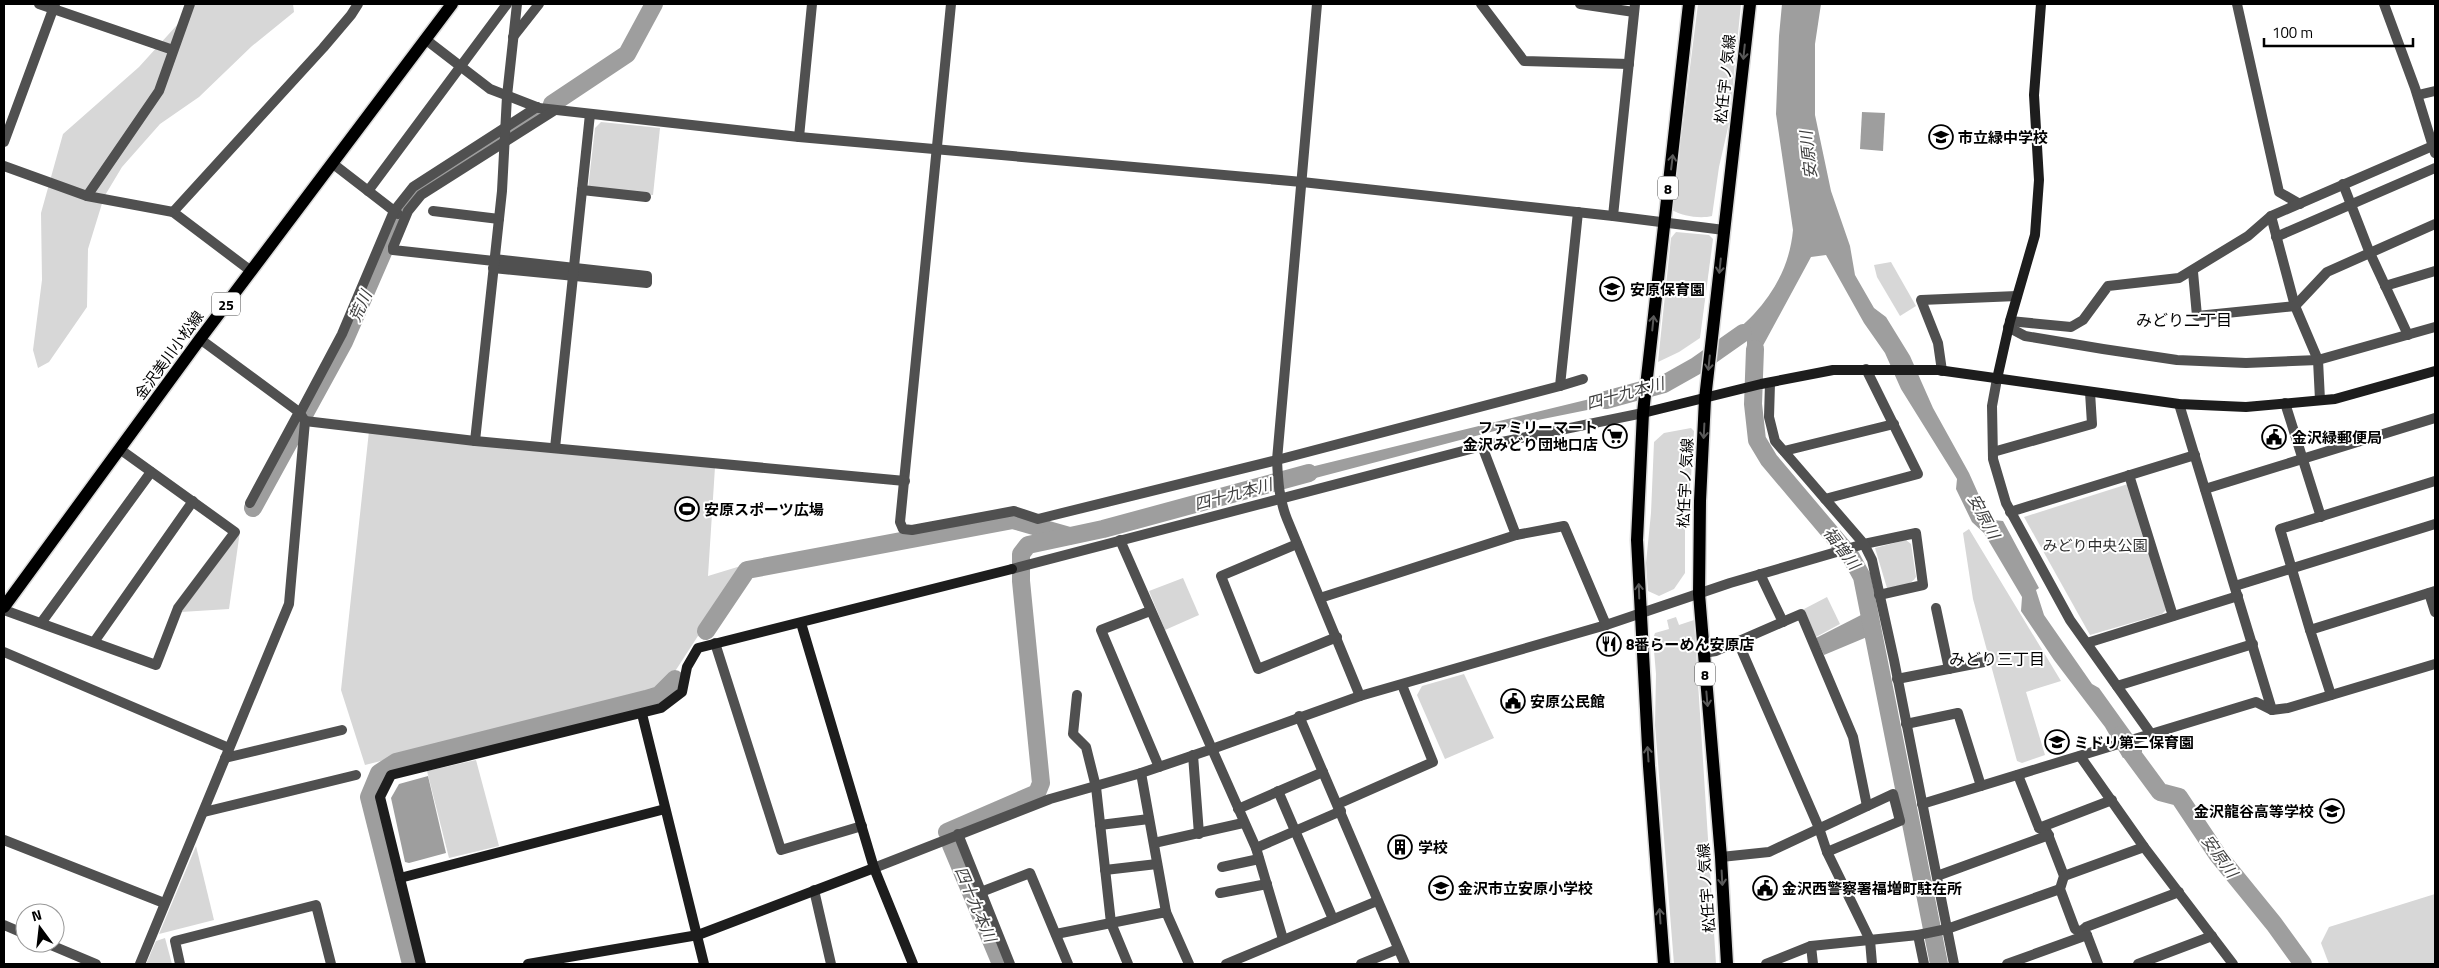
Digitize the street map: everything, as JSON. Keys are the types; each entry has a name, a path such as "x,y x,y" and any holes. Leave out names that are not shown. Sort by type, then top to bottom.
{"main road":[{"name":"金沢美川小松線","path":"4,608 200,339 452,4"},
{"name":"8","path":"1664,964 1640,614 1637,540 1643,413 1689,4"},
{"name":"松任宇ノ気線","path":"1727,964 1699,594 1700,501 1707,383 1750,4"}],"street":[{"path":"39,4 54,6 173,50"},
{"path":"86,196 160,90 190,4"},
{"path":"173,212 322,48 351,15 358,4"},
{"path":"368,191 508,4"},
{"path":"475,440 499,218 506,142 512,38 517,4"},
{"path":"512,38 539,4"},
{"path":"799,137 812,4"},
{"path":"951,4 900,522 903,529 912,530 1014,511 1038,519 1277,463 1583,379"},
{"path":"1317,4 1277,463 1279,495 1297,544 1360,696"},
{"path":"1481,4 1524,61 1629,64"},
{"path":"1580,4 1634,8 1613,216"},
{"path":"2041,4 2034,95 2039,180 2035,235 2009,324 1997,379 1992,406 1992,452 2010,512 2070,620 2117,686 2148,735"},
{"path":"2237,4 2279,192 2300,204"},
{"path":"2009,324 2071,327 2084,320 2108,286 2179,278 2193,272 2248,236 2271,216 2343,184 2435,148 2418,95 2384,4"},
{"path":"4,142 54,6"},
{"path":"425,38 490,89 537,107 555,110 799,137 1302,182 1724,230"},
{"path":"2418,95 2435,91"},
{"path":"250,503 302,416 342,334 395,211 413,187 537,107"},
{"path":"555,110 421,195 404,219 393,247 394,250 647,283 647,276 574,272"},
{"path":"555,448 590,114"},
{"path":"332,163 404,219"},
{"path":"4,166 86,196 173,212 251,271"},
{"path":"2276,237 2435,168"},
{"path":"2343,184 2369,252 2408,336"},
{"path":"582,190 646,197"},
{"path":"433,211 499,218"},
{"path":"1560,386 1578,212"},
{"path":"2271,216 2294,306 2318,360 2320,400"},
{"path":"2193,272 2197,316 2294,306 2327,272 2435,224"},
{"path":"2385,286 2435,271"},
{"path":"1942,371 1938,343 1921,300 2017,296"},
{"path":"2009,324 2025,336 2177,360 2246,363 2318,360 2408,336 2435,326"},
{"path":"200,339 302,416 475,440 905,481"},
{"path":"1825,499 1918,474 1866,369"},
{"path":"421,964 380,797 392,775 661,708 682,692 687,667 698,648 1012,569 1279,495 1482,446 1643,413 1742,389 1833,370 1921,369 2179,404 2246,407 2335,398 2435,371"},
{"path":"1765,384 1769,416 1775,441 1825,499 1872,560 1937,876 1944,930 1954,964"},
{"path":"1992,452 2092,424 2090,392"},
{"path":"2285,403 2321,517"},
{"path":"2179,404 2272,710"},
{"path":"140,964 289,604 302,416"},
{"path":"2205,489 2435,418"},
{"path":"1784,451 1894,424"},
{"path":"1482,446 1516,536"},
{"path":"4,608 156,664 178,608 235,532 120,450"},
{"path":"2010,512 2195,455"},
{"path":"41,623 151,472"},
{"path":"2129,475 2173,616"},
{"path":"2331,695 2280,529 2435,481"},
{"path":"94,642 193,502"},
{"path":"2235,586 2435,524"},
{"path":"1320,598 1516,536 1564,526 1606,625"},
{"path":"528,964 698,935 757,914 814,890 1050,799 1159,767 1299,716 1360,696 1606,625 1760,574 1860,546 1916,533 1923,585 1879,595"},
{"path":"1120,540 1256,848 1283,939"},
{"path":"1297,544 1222,576 1258,669 1336,637"},
{"path":"1760,574 1783,622"},
{"path":"2310,630 2432,592 2435,612"},
{"path":"2087,643 2238,596"},
{"path":"1936,608 1949,669"},
{"path":"1150,611 1101,630 1159,767"},
{"path":"1703,653 1716,651 1801,614 1853,737 1867,806"},
{"path":"801,623 874,868 913,964"},
{"path":"1738,642 1819,828 1827,852 1870,940 1872,964"},
{"path":"715,643 781,850 862,826"},
{"path":"2117,686 2253,644"},
{"path":"4,652 229,748"},
{"path":"1897,678 1984,662"},
{"path":"1922,804 2256,702 2272,710 2288,708 2435,664"},
{"path":"1256,848 1295,831 1434,762 1402,685"},
{"path":"1077,694 1073,734 1086,747 1096,787 1111,923 1128,964"},
{"path":"1906,724 1958,713 1982,786"},
{"path":"642,714 704,964"},
{"path":"1299,716 1340,808 1377,901 1405,964"},
{"path":"225,758 342,730"},
{"path":"1193,755 1199,834"},
{"path":"2080,756 2144,847 2233,964"},
{"path":"1238,809 1323,772"},
{"path":"1141,773 1166,912 1189,964"},
{"path":"204,812 356,775"},
{"path":"2018,775 2039,828 2049,835 2064,876 2060,889 2075,929 2084,933 2098,964"},
{"path":"1278,791 1333,919"},
{"path":"1720,856 1769,852 1893,794 1900,821 1827,852"},
{"path":"2039,828 2112,800"},
{"path":"400,878 665,809"},
{"path":"1100,825 1149,819"},
{"path":"1154,843 1244,823"},
{"path":"958,834 1010,964"},
{"path":"1937,876 2049,835"},
{"path":"4,840 164,903"},
{"path":"2064,876 2144,847"},
{"path":"1222,867 1259,859"},
{"path":"1105,870 1157,864"},
{"path":"981,892 1030,873 1068,964"},
{"path":"1220,893 1266,884"},
{"path":"1766,964 1811,946 1944,930 2060,889"},
{"path":"814,890 831,964"},
{"path":"2006,964 2084,933 2086,927 2179,892"},
{"path":"1226,964 1377,901"},
{"path":"180,964 175,941 316,905 330,964"},
{"path":"1056,934 1166,912"},
{"path":"1921,934 1924,964"},
{"path":"2138,964 2212,936"},
{"path":"1811,946 1812,964"},
{"path":"1361,964 1398,948"},
{"path":"65,951 96,964"}],"green space":[{"path":"196,4 293,4 294,12 252,46 199,97 160,124 122,167 104,197 88,249 87,307 49,362 38,368 33,350 42,280 41,213 63,134 139,67"},
{"path":"1698,4 1741,4 1729,123 1719,167 1712,216 1702,217 1686,215 1672,210"},
{"path":"601,122 660,128 653,195 588,189 595,128"},
{"path":"1676,232 1709,235 1713,239 1700,338 1679,352 1658,362 1671,238"},
{"path":"1891,262 1916,306 1900,316 1877,277 1874,265"},
{"path":"1691,428 1694,431 1685,530 1685,573 1674,589 1659,596 1648,591 1646,563 1651,513 1654,442 1664,433"},
{"path":"369,431 715,467 708,576 744,565 672,676 659,691 365,765 341,690"},
{"name":"みどり中央公園","path":"2128,484 2166,610 2162,614 2090,635 2024,517"},
{"path":"1969,529 2061,681 2026,692 2045,755 2022,763 2017,761 1973,599 1963,533"},
{"path":"240,531 229,609 181,612"},
{"path":"1906,540 1911,544 1916,577 1903,586 1887,588 1875,548"},
{"path":"1183,578 1199,615 1165,630 1149,591"},
{"path":"1827,597 1840,624 1816,637 1804,609"},
{"path":"1676,617 1679,625 1694,620 1716,964 1674,964 1655,725 1656,674 1653,639 1655,633 1669,629 1667,620"},
{"path":"1464,674 1494,738 1445,759 1417,695 1422,686"},
{"path":"476,760 499,846 449,858 427,771"},
{"path":"196,846 214,920 159,934"},
{"path":"2435,894 2435,964 2329,964 2321,943 2329,927"},
{"path":"165,938 172,964 146,964 156,941"}],"water":[{"path":"1782,4 1821,4 1815,44 1815,115 1831,191 1850,246 1855,275 1874,308 1886,317 1910,356 1933,408 1969,473 1986,511 1994,520 2003,521 2039,588 2036,590 2044,615 2092,684 2099,688 2142,748 2142,752 2123,758 2105,727 2054,660 2021,611 2022,597 1984,533 1972,522 1956,489 1957,479 1901,389 1885,353 1864,323 1826,255 1811,257 1753,364 1757,369 1747,374 1747,341 1741,339 1730,349 1724,345 1762,305 1781,275 1789,254 1793,230 1776,114"},
{"path":"1862,112 1885,113 1883,151 1860,149"},
{"path":"1695,361 1699,368 1697,371 1657,391 1654,382"},
{"path":"1631,389 1622,403 1533,421 1285,486 1286,473"},
{"path":"1863,614 1867,637 1824,655 1816,638"},
{"path":"428,776 446,853 409,863 405,862 391,798 399,784"}],"waterway":[{"name":"荒川","path":"552,104 627,54 654,4"},
{"name":"荒川","path":"511,131 533,116"},
{"name":"荒川","path":"253,508 344,342 401,211 416,191 501,138"},
{"name":"四十九本川","path":"1606,400 1664,384 1696,366 1743,333"},
{"name":"福増川","path":"1755,349 1753,404 1757,440 1769,460 1851,557 1862,577 1939,964"},
{"name":"四十九本川","path":"947,832 1037,793 1041,783 1021,581 1021,554 1028,545 1103,529 1309,473"},
{"path":"706,631 747,570 1013,520 1069,536"},
{"path":"411,964 369,797 379,773 396,762 659,695 675,679"},
{"name":"安原川","path":"2121,735 2132,754 2160,792 2179,797 2217,854 2274,924 2303,964"},
{"name":"四十九本川","path":"951,845 1001,964"}],"place":[{"name":"市立緑中学校","path":"1941,137"},
{"name":"安原保育園","path":"1612,289"},
{"name":"ファミリーマート 金沢みどり団地口店","path":"1615,436"},
{"name":"金沢緑郵便局","path":"2274,437"},
{"name":"安原スポーツ広場","path":"687,509"},
{"name":"8番らーめん安原店","path":"1609,644"},
{"name":"安原公民館","path":"1513,701"},
{"name":"ミドリ第二保育園","path":"2057,742"},
{"name":"金沢龍谷高等学校","path":"2332,811"},
{"name":"学校","path":"1400,847"},
{"name":"金沢市立安原小学校","path":"1441,888"},
{"name":"金沢西警察署福増町駐在所","path":"1765,888"}],"district":[{"name":"みどり二丁目","path":"2184,320"},
{"name":"みどり三丁目","path":"1997,659"}]}
